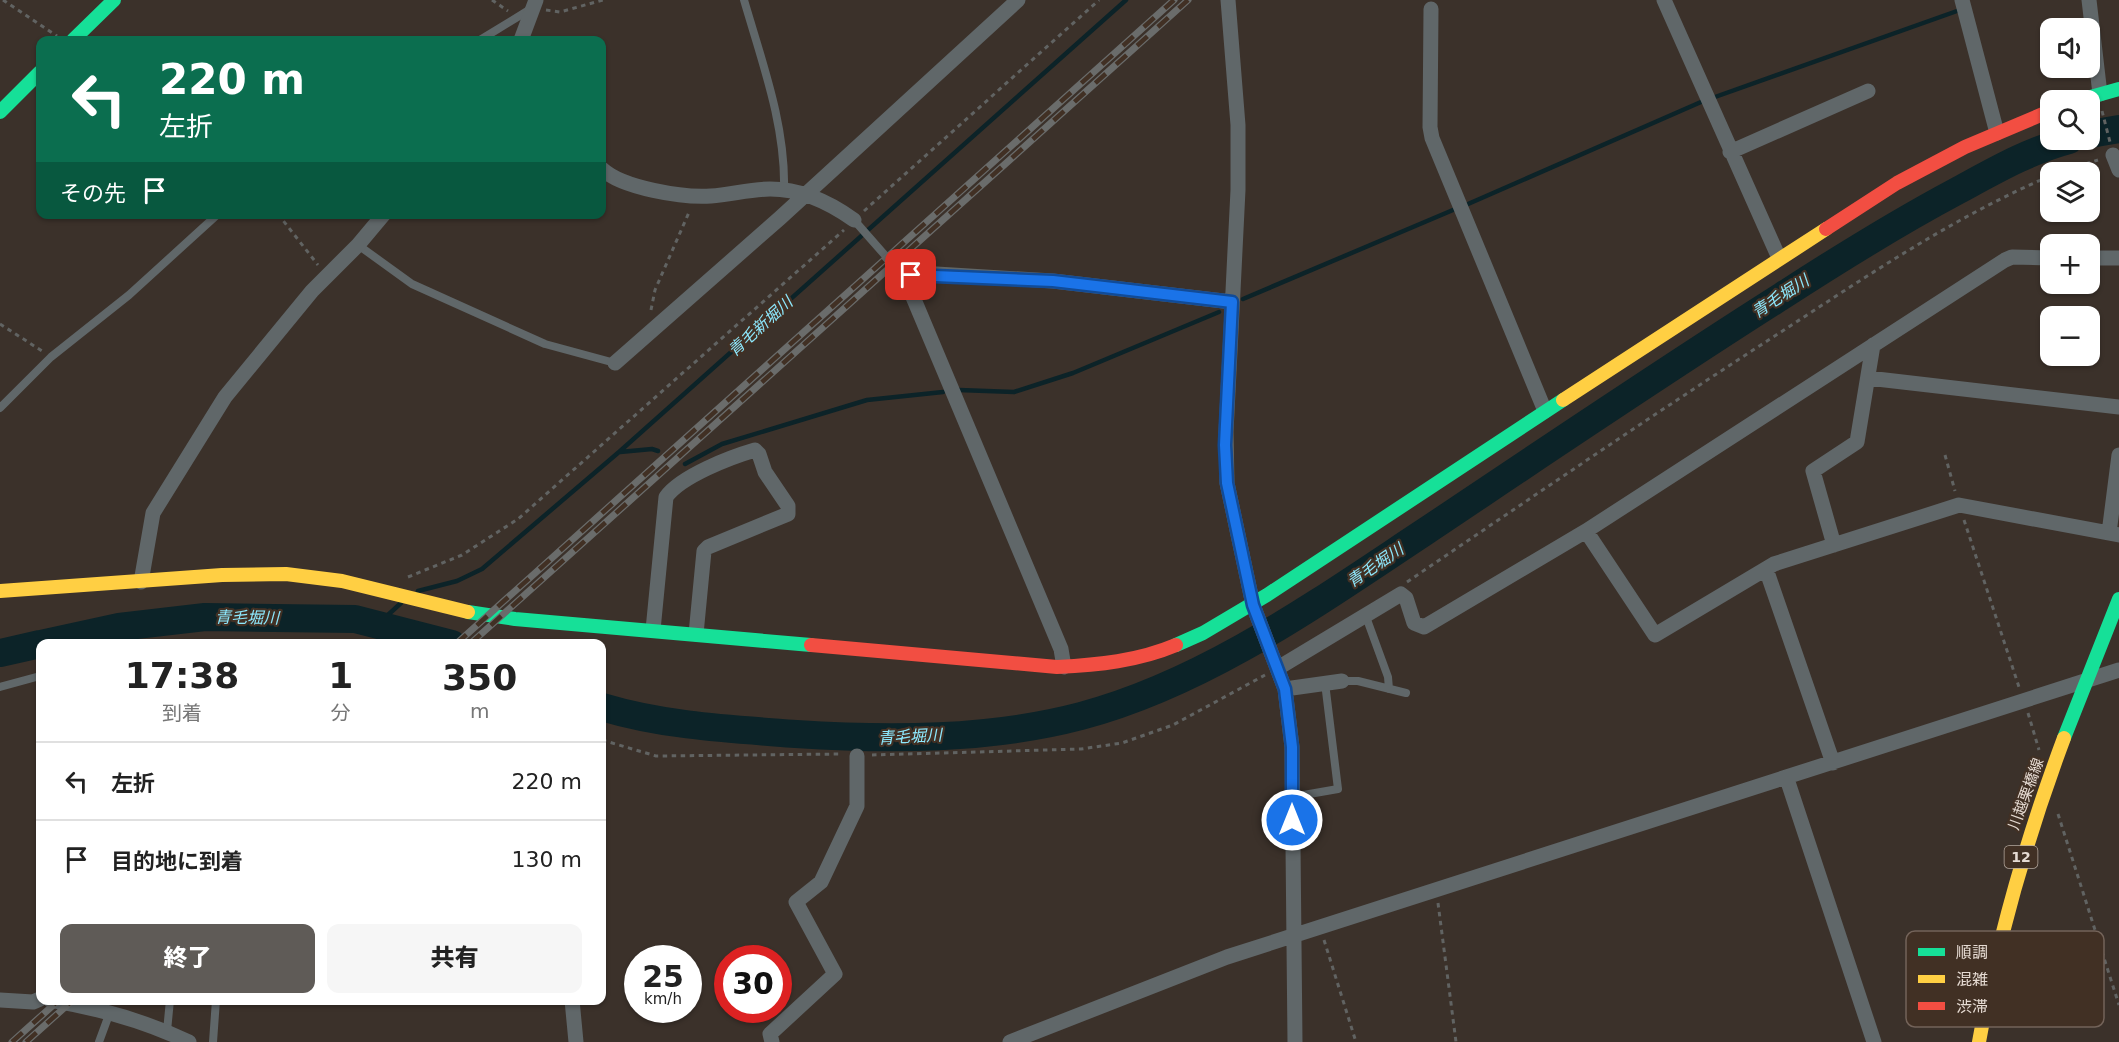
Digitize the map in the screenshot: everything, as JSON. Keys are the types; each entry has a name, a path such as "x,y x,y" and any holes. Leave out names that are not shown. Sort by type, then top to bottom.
{"street":[{"path":"77,36 114,0"},
{"path":"615,363 1018,0"},
{"path":"1228,0 1238,125 1225,457 1231,508 1255,611 1285,689 1292,747 1295,1042"},
{"path":"1664,0 1779,258"},
{"path":"1962,0 1997,133"},
{"path":"2089,0 2099,90"},
{"path":"523,36 535,4"},
{"path":"1433,4 1430,127 1432,138 1545,411"},
{"path":"0,112 36,76"},
{"path":"2100,99 2119,89"},
{"path":"1730,152 1868,91"},
{"path":"0,591 222,574 286,574 318,577 515,619 1064,667 1124,662 1173,648 1255,611 1330,551 1897,183 1997,133 2040,115"},
{"path":"2112,152 2119,170"},
{"path":"606,171 626,183 693,197 771,189 805,194 829,203 855,221"},
{"path":"141,582 153,513 225,397 326,276 358,245 380,219"},
{"path":"1275,661 1401,594 1406,598 1414,623 1424,627 1586,531 2005,260 2012,257 2040,258"},
{"path":"2100,258 2119,258"},
{"path":"1064,667 1061,648 905,278 920,273 1053,281 1232,302"},
{"path":"1834,545 1813,471 1857,442 1873,345"},
{"path":"1868,378 2119,407"},
{"path":"653,630 666,497 672,489 723,460 755,450 759,454 765,472 788,506 788,514 708,547 704,551 696,634"},
{"path":"1586,531 1655,635 1766,569 1959,505 2114,534 2119,455"},
{"path":"1766,569 1833,763"},
{"name":"川越栗橋線","path":"2002,931 2024,849 2048,780 2119,599"},
{"path":"1010,1042 1227,957 2119,670"},
{"path":"1285,689 1342,681"},
{"path":"772,1042 770,1034 835,974 796,902 821,882 857,806 857,756"},
{"path":"1786,779 1874,1042"},
{"path":"0,1000 36,1001"},
{"path":"75,1005 110,1012 167,1031 189,1042"},
{"path":"572,1005 576,1042"},
{"name":"川越栗橋線","path":"1978,1042 1981,1027"}],"lane":[{"path":"744,0 769,86 785,165 784,191"},
{"path":"486,36 535,4"},
{"path":"0,408 51,357 129,295 213,219"},
{"path":"855,221 905,278"},
{"path":"358,245 412,284 545,344 615,363"},
{"path":"1365,614 1388,677 1389,689"},
{"path":"0,687 36,677"},
{"path":"1342,681 1358,681 1406,693"},
{"path":"1292,797 1338,789 1325,683"},
{"path":"167,1031 170,1005"},
{"path":"213,1042 216,1005"},
{"path":"99,1042 110,1012"}],"path":[{"path":"3,0 57,36"},
{"path":"492,0 517,17"},
{"path":"535,4 560,12 603,0"},
{"path":"405,579 462,555 518,519 855,221 1099,0"},
{"path":"2086,162 2112,152 2100,99"},
{"path":"1401,594 1405,584 1414,577 1640,423 1796,322 1935,234 2040,180"},
{"path":"650,332 656,290 692,207 693,197"},
{"path":"282,219 326,276"},
{"path":"0,324 51,357"},
{"path":"1945,455 2096,931"},
{"path":"606,741 656,756 857,756 1081,749 1122,743 1173,725 1275,661"},
{"path":"1437,890 1456,1042"},
{"path":"1320,927 1356,1042"},
{"path":"2104,957 2119,1005"}],"waterway":[{"name":"青毛新堀川","path":"418,591 457,581 482,569 619,452 1126,0"},
{"path":"1715,97 1957,11"},
{"path":"1468,204 1701,102"},
{"name":"青毛堀川","path":"2100,132 2119,129"},
{"name":"青毛堀川","path":"606,708 650,719 722,728 831,736 903,737 1011,730 1081,716 1127,701 1173,683 1217,661 1303,612 1603,412 1825,268 1935,203 2040,150"},
{"path":"1243,299 1453,210"},
{"path":"959,390 1014,392 1073,373 1219,312"},
{"path":"685,464 722,444 867,400 943,392"},
{"path":"620,452 652,449 658,451"},
{"name":"青毛新堀川","path":"377,625 401,603"},
{"name":"青毛堀川","path":"64,639 119,627 205,617 355,619 433,639"},
{"name":"青毛堀川","path":"0,653 36,645"}],"railway":[{"path":"462,639 1174,0"},
{"path":"476,639 1188,0"},
{"path":"12,1042 53,1005"},
{"path":"26,1042 67,1005"}],"traffic: fast":[{"path":"77,36 114,0"},
{"path":"0,112 36,76"},
{"path":"2100,94 2119,89"},
{"path":"1176,645 1203,633 1267,595 1563,400"},
{"path":"2064,738 2119,599"},
{"path":"468,612 515,619 811,645"}],"traffic: slow":[{"path":"1563,400 1826,229"},
{"path":"0,591 222,575 286,574 342,581 468,612"},
{"path":"2003,931 2038,813 2064,738"},
{"path":"1979,1042 1982,1027"}],"traffic: jam":[{"path":"1826,229 1897,183 1965,147 2040,115"},
{"path":"811,645 1057,667 1118,661 1147,655 1176,645"}],"route":[{"path":"911,275 920,273 1053,281 1232,302 1225,445 1227,483 1253,605 1285,689 1292,747 1292,820"}]}
